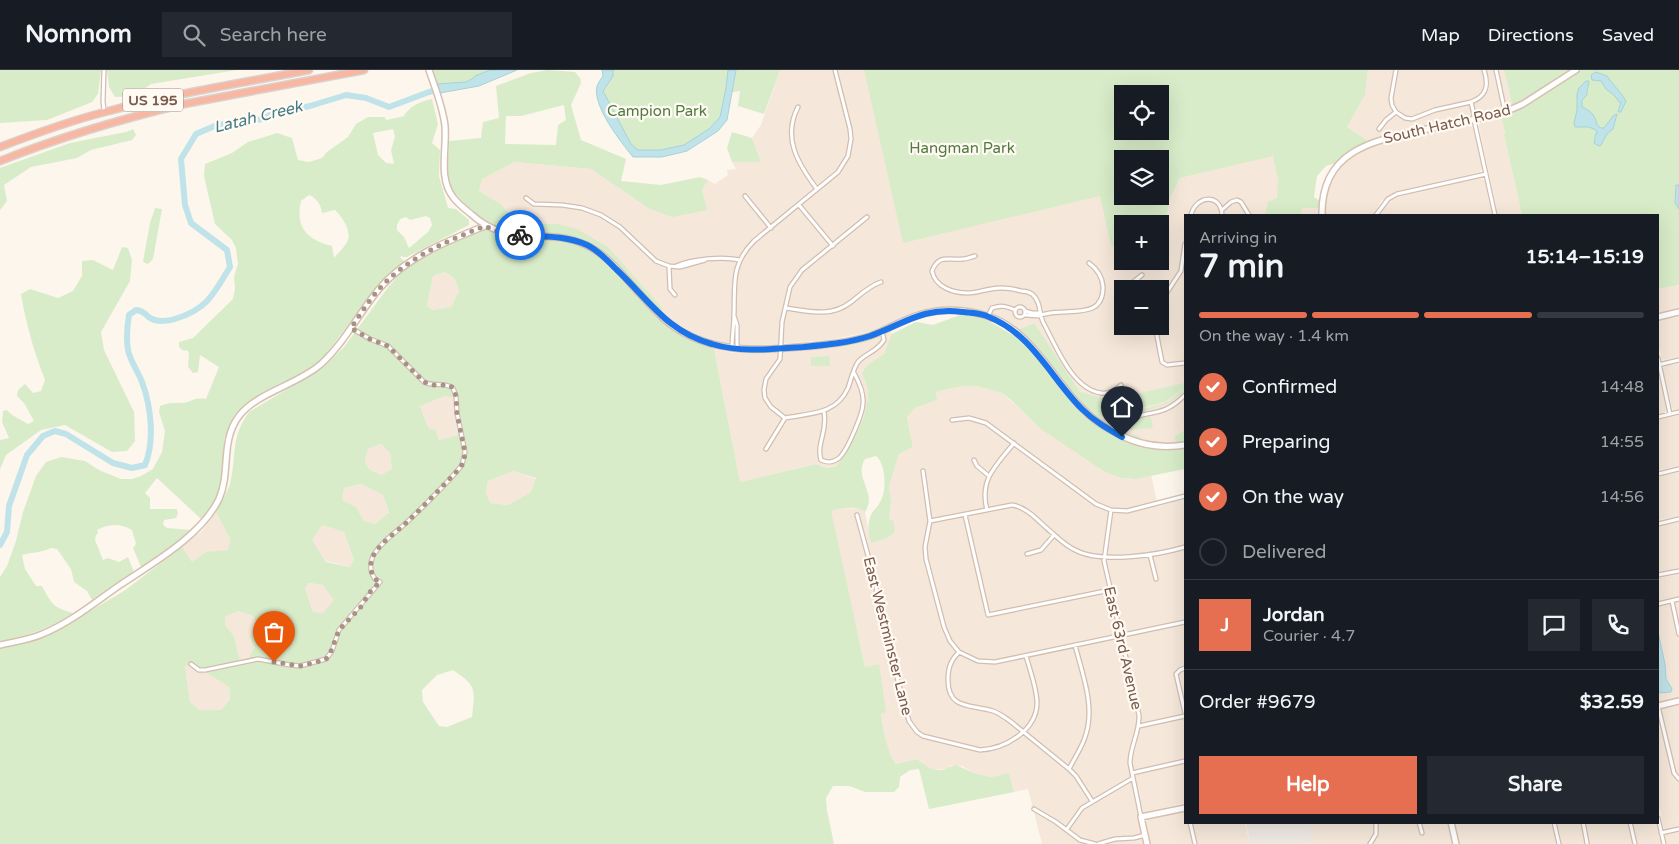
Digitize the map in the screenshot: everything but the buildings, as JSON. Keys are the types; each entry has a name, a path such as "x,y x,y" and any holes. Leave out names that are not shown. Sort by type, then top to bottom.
{"highway":[{"name":"US 195","path":"0,147 104,112 170,96 309,70"},
{"name":"US 195","path":"0,161 79,132 155,111 193,102 364,70"}],"main road":[{"path":"429,70 445,128 444,173 446,183 452,196 459,204 485,226 507,234 565,238 586,245 607,260 659,315 690,336 714,345 735,348 780,349 846,342 928,312 953,310 988,316 1010,328 1030,345 1078,404 1092,417 1113,431 1132,441 1148,446 1184,445"},
{"name":"South Hatch Road","path":"1322,214 1325,189 1329,178 1342,160 1356,149 1374,141 1505,112 1523,104 1576,70"},
{"path":"0,645 38,636 66,623 165,554 193,532 208,517 225,483 226,449 230,431 239,415 256,402 321,364 380,289 409,262 449,240 485,226"},
{"path":"1659,317 1679,312"},
{"path":"1659,706 1679,701"},
{"path":"1141,817 1184,808"},
{"name":"East 63rd Avenue","path":"1141,817 1147,844"},
{"path":"1452,824 1456,844"}],"street":[{"path":"104,70 104,112"},
{"path":"735,348 737,325 734,316 734,276 739,260 745,250 838,172 848,156 850,140 848,118 835,70"},
{"path":"1396,70 1391,98 1392,105 1396,112 1405,118 1412,119 1436,110 1478,100 1485,93 1487,84 1484,70"},
{"path":"1496,70 1505,112"},
{"path":"1471,102 1495,214"},
{"path":"798,107 792,117 794,153 801,168 817,189"},
{"path":"1380,129 1386,120 1396,112"},
{"path":"1376,214 1388,199 1397,194 1486,174"},
{"path":"745,196 770,228"},
{"path":"526,198 534,204 582,208 601,215 620,227 656,261 669,266 728,257 739,260"},
{"path":"1191,214 1195,205 1204,200 1215,202 1222,210 1222,214"},
{"path":"1222,210 1231,202 1237,200 1241,202 1247,214"},
{"path":"799,204 833,246"},
{"path":"867,217 802,270 790,287 780,335 780,360 766,379 765,398 771,407 785,418 824,412 842,400 858,362 879,348 884,340 882,330"},
{"path":"1169,286 1181,271 1184,251"},
{"path":"975,256 963,259 944,258 938,261 932,271 936,281 948,290 962,293 1001,288 1012,288 1029,292 1034,295 1038,302 1040,314 1073,375 1084,387 1103,393 1116,390 1121,385"},
{"path":"1015,310 1020,307 1025,312 1040,314 1085,312 1093,308 1099,301 1103,285 1097,268 1090,264"},
{"path":"669,266 670,289 675,295"},
{"path":"1137,279 1142,275"},
{"path":"786,308 818,313 836,311 874,284 880,282"},
{"path":"988,316 992,308 998,306 1006,306 1015,310 1015,314 1022,317 1025,312"},
{"path":"191,664 199,670 204,670 258,659 300,666 326,659 330,654 339,630 360,608 370,592 380,582 373,576 371,571 371,562 378,549 462,465 465,452 453,388 449,385 432,385 424,382 388,346 370,339 351,328"},
{"path":"1157,335 1162,362 1167,365 1184,364"},
{"path":"1659,365 1679,360"},
{"path":"1659,369 1670,414"},
{"path":"824,412 824,433 819,451 821,460 833,462 841,456 863,406 863,396 854,372"},
{"path":"1113,431 1128,419 1140,414 1165,410 1184,396"},
{"path":"1659,417 1679,412"},
{"path":"766,448 785,418"},
{"path":"952,420 969,418 995,429 1083,496 1102,508 1130,510 1184,496"},
{"path":"987,510 984,494 989,476 1014,443"},
{"path":"974,460 977,466 989,476"},
{"path":"1659,474 1679,469"},
{"path":"922,471 930,522 925,547 926,559 946,635 959,652 974,660 989,662 1026,656 1184,622"},
{"path":"930,522 1006,506 1020,507 1077,552 1103,557 1150,555 1184,547"},
{"name":"East 63rd Avenue","path":"1112,510 1103,557 1138,711 1139,726 1131,755 1132,773 1141,817"},
{"path":"965,515 988,615 1110,590"},
{"name":"East Westminster Lane","path":"857,516 862,528 876,585 878,608 884,633 910,720 917,732 931,739 980,750 989,750 1016,738 1024,732"},
{"path":"1659,524 1679,519"},
{"path":"1027,554 1040,550 1054,535"},
{"path":"1150,555 1156,579"},
{"path":"1659,576 1679,571"},
{"path":"1659,604 1679,599"},
{"path":"1672,601 1679,634"},
{"path":"1069,769 1084,740 1089,720 1087,698 1075,646"},
{"path":"959,652 952,659 948,668 948,692 953,700 960,704 1001,714 1069,769 1076,776 1092,802"},
{"path":"1024,732 1035,714 1037,702 1026,656"},
{"path":"1184,669 1178,672 1177,678 1184,710"},
{"path":"1659,710 1674,773 1678,778"},
{"path":"1139,726 1184,715"},
{"path":"1132,773 1184,762"},
{"path":"1067,829 1076,816 1092,802 1133,778"},
{"path":"1034,809 1067,829 1080,840 1094,844"},
{"path":"1659,823 1664,844"},
{"path":"1190,824 1195,844"},
{"path":"1370,844 1376,834 1376,824"},
{"path":"1420,824 1422,833"},
{"path":"1554,824 1559,844"},
{"path":"1583,824 1587,843"},
{"path":"1630,824 1635,844"},
{"path":"1661,833 1679,829"},
{"path":"1098,844 1115,839 1134,838 1145,835"}],"shaded area":[{"path":"780,70 864,70 1101,196 1111,246 1114,245 1114,270 1169,270 1169,215 1163,215 1180,178 1293,150 1298,169 1320,208 1320,214 1301,214 1302,208 1286,214 1184,214 1184,443 1160,444 1129,435 1099,420 1089,412 1034,323 1017,330 1001,319 978,310 939,308 917,312 869,332 828,340 750,346 713,340 696,335 674,323 660,312 662,309 608,247 558,224 526,224 515,221 501,204 479,191 482,179 515,162 591,169 648,208 706,210 702,190 708,180 715,184 728,175 727,170 736,169 732,162 761,162 752,138 761,125"},
{"path":"1368,70 1504,70 1512,104 1499,110 1368,141 1347,127 1365,95"},
{"path":"1501,116 1522,214 1498,214 1479,127 1480,122"},
{"path":"1468,124 1473,128 1482,168 1480,172 1397,191 1381,201 1374,214 1325,214 1326,197 1333,179 1344,163 1355,153 1383,141 1445,127"},
{"path":"1479,178 1485,182 1492,214 1381,214 1388,203 1398,197"},
{"path":"445,272 454,278 459,291 451,307 433,310 427,306 433,276"},
{"path":"1679,285 1679,308 1659,313 1659,289"},
{"path":"1679,315 1679,357 1662,360 1659,348 1659,319"},
{"path":"890,330 892,334 891,339 884,354 867,365 869,389 867,408 849,447 837,466 826,468 816,464 740,482 714,349 734,353 799,350 849,344"},
{"path":"1679,363 1679,409 1674,410 1663,368"},
{"path":"1659,375 1666,409 1665,412 1659,414"},
{"path":"977,386 1002,393 1025,413 1122,478 1135,479 1151,475 1158,506 1184,499 1184,803 1138,814 1144,844 1042,844 1028,789 1014,792 1009,774 993,777 974,773 962,766 952,765 948,769 932,770 917,759 896,764 887,748 881,714 879,664 865,667 830,511 840,508 862,509 865,512 871,543 892,520 889,520 891,503 889,486 899,454 913,447 907,417 915,408 937,400 936,392 957,387"},
{"path":"445,396 454,398 458,435 439,440 429,429 420,406"},
{"path":"1679,415 1679,466 1659,470 1659,420"},
{"path":"381,444 390,453 392,469 381,475 369,469 365,462 368,449"},
{"path":"513,471 536,479 531,492 508,505 490,503 486,492 488,481"},
{"path":"1679,472 1679,516 1659,520 1659,477"},
{"path":"361,484 383,495 389,514 375,524 364,521 356,507 342,500 344,488"},
{"path":"216,512 230,539 228,550 206,553 192,562 182,547 202,531"},
{"path":"1679,522 1679,568 1659,573 1659,527"},
{"path":"322,525 344,532 354,560 351,567 326,561 311,540"},
{"path":"1679,574 1679,697 1659,702 1659,578"},
{"path":"309,583 323,585 335,600 323,613 313,612 305,588"},
{"path":"238,611 253,616 256,623 250,640 254,647 250,659 240,661 234,636 225,625 224,617"},
{"path":"190,665 194,669 205,672 229,687 230,699 221,710 200,710 190,702 185,666"},
{"path":"1679,703 1679,844 1667,844 1659,807 1659,708"},
{"path":"1184,811 1184,824 1245,824 1250,844 1150,844 1146,820"},
{"path":"1246,824 1309,824 1314,842 1306,844 1250,844"},
{"path":"1309,824 1447,824 1452,844 1306,844 1313,842"},
{"path":"1552,824 1557,844 1460,844 1456,825"},
{"path":"1557,824 1657,824 1662,844 1562,844"}],"green space":[{"path":"0,70 101,70 98,94 92,102 47,120 0,123"},
{"path":"107,70 237,70 151,84 134,94 115,97 109,87"},
{"path":"432,70 506,70 467,86 439,92"},
{"path":"547,70 575,72 580,78 581,83 571,105 581,140 626,159 621,181 661,185 700,177 708,180 702,190 707,210 672,217 648,208 591,169 515,162 482,179 479,191 501,204 515,221 526,224 558,224 577,229 608,247 663,309 660,312 620,266 593,244 582,239 560,235 503,230 487,222 474,212 457,196 452,188 448,173 449,141 481,138 483,122 499,118 496,86 531,73","holes":["564,105 566,120 558,125 556,145 505,144 506,116 521,116"]},
{"name":"Campion Park","path":"607,70 780,70 764,114 738,106 740,91 729,93 724,117 713,131 685,148 636,154 605,106 602,84"},
{"name":"Hangman Park","path":"864,70 1368,70 1365,95 1347,127 1368,141 1348,152 1336,163 1326,166 1317,176 1314,197 1320,201 1320,208 1302,208 1301,214 1265,214 1268,202 1277,198 1278,179 1273,156 1180,178 1169,200 1169,150 1114,150 1114,205 1168,205 1167,215 1114,215 1114,247 1111,246 1100,196 903,243"},
{"path":"1504,70 1679,70 1679,285 1659,289 1659,214 1522,214 1501,116 1512,112"},
{"path":"432,99 438,124 432,143 440,150 439,176 448,208 456,209 469,220 469,225 407,257 402,257 403,255 400,257 404,261 372,293 320,362 303,374 252,400 234,415 224,439 223,483 217,499 205,517 200,518 157,478 145,493 150,498 150,509 177,509 178,514 176,518 164,520 163,525 167,528 191,530 172,548 141,567 133,548 136,544 132,530 115,525 97,530 98,533 95,540 103,560 108,558 119,562 128,557 134,572 92,600 87,591 74,582 71,569 57,549 51,548 22,555 25,569 36,586 42,586 50,601 57,607 73,613 38,631 0,642 0,577 7,566 16,541 23,512 36,476 46,462 61,457 85,461 99,470 121,479 132,479 141,476 153,469 162,452 165,431 159,412 160,406 169,403 184,403 206,399 219,367 200,355 198,372 193,373 188,367 189,353 187,350 184,351 179,347 179,342 193,338 233,299 234,277 238,264 236,248 232,240 215,224 204,176 205,164 232,153 248,142 277,133 292,138 298,160 309,162 322,158 327,152 348,137 356,124 368,117 384,117 387,120 404,116 412,107","holes":["393,129 395,137 391,150 394,164 386,163 378,155 373,133","309,195 318,202 322,213 335,210 348,229 347,242 334,258 332,246 316,240 305,231 300,218 301,201","426,216 430,218 432,225 428,232 409,248 404,237 397,230 397,225 400,219 406,217 410,220"]},
{"path":"133,129 136,135 132,140 91,150 77,158 31,167 4,185 7,201 0,210 0,168 70,143"},
{"path":"732,132 752,138 761,162 732,162 727,148"},
{"path":"155,208 162,209 153,259 148,264 143,262 150,223"},
{"path":"488,229 517,238 570,241 596,253 612,267 665,323 714,349 740,482 816,464 826,468 837,466 858,431 865,411 868,390 862,373 867,365 884,354 892,334 916,322 933,325 960,315 974,316 989,321 1025,342 1044,363 1074,405 1096,425 1115,436 1153,449 1169,450 1184,447 1184,469 1135,479 1122,478 1105,472 1041,429 1002,393 977,386 957,387 936,392 937,400 915,408 907,417 913,447 899,454 889,486 891,503 889,520 893,520 895,532 887,538 871,543 869,522 884,491 884,471 876,456 865,459 862,466 863,479 869,498 865,512 858,508 844,508 831,511 865,667 879,664 886,712 881,714 883,727 888,746 896,764 917,759 936,770 944,770 956,765 974,773 992,777 1009,773 1014,792 929,809 919,769 910,770 900,777 899,787 894,792 865,792 849,786 833,786 826,798 834,844 0,844 0,647 33,640 56,631 124,591 182,547 192,562 206,552 228,550 230,539 216,512 230,484 236,439 243,421 249,412 324,367 344,347 389,286 403,271 418,260 465,236","holes":["445,272 454,278 459,291 451,307 433,310 427,306 433,276","445,396 454,398 458,435 439,440 435,429 429,429 420,406","381,444 390,453 392,469 381,475 369,469 365,462 368,449","513,471 536,478 531,492 508,505 490,503 486,492 488,481","361,484 383,495 389,513 375,524 364,521 356,507 342,500 344,488","322,525 344,532 354,560 350,567 326,562 312,540","309,583 323,585 334,600 323,613 313,612 305,588","238,611 253,616 256,623 250,637 254,647 249,659 240,661 234,636 225,625 225,617","190,665 194,669 205,672 229,687 230,699 221,710 200,710 190,702 185,666","453,670 467,680 473,689 472,717 447,727 439,726 423,702 422,690 437,675"]},
{"path":"122,247 128,248 132,260 130,281 101,332 104,350 134,412 135,441 127,451 112,452 65,425 41,430 6,455 0,469 0,440 9,438 2,422 3,411 7,410 28,424 34,421 24,403 17,396 18,390 25,384 33,393 41,391 45,380 31,338 21,294 30,289 58,298 73,291 82,276 82,261 93,260 113,270"},
{"path":"1034,323 1080,392 1110,400 1184,383 1184,388 1184,391 1169,403 1131,415 1110,425 1089,412 1034,345 1017,330","holes":["1184,388 1170,401 1135,411 1112,422 1107,422 1100,417 1113,417 1133,409 1166,401"]},
{"path":"829,356 830,366 811,366 811,357"},
{"path":"1151,417 1153,428 1128,430 1128,432 1141,437 1140,439 1121,430 1121,427 1139,419"},
{"path":"1184,431 1184,443 1176,444 1174,437"}],"water":[{"path":"490,70 517,70 479,86 440,93 437,84 466,82"},
{"path":"602,70 613,70 613,76 603,91 631,144 638,150 661,150 684,145 709,129 720,117 728,70 736,70 727,120 718,131 687,151 662,157 633,157 609,123 599,103 597,86 603,76"},
{"path":"1596,72 1607,76 1626,101 1621,112 1618,112 1621,102 1606,89 1601,81 1592,80 1591,75"},
{"path":"1586,81 1589,81 1587,95 1582,100 1582,107 1592,114 1597,125 1604,128 1613,116 1617,114 1613,129 1599,146 1594,143 1596,133 1598,133 1596,130 1589,127 1575,127 1574,123 1577,110 1577,94 1579,88"},
{"path":"1676,185 1679,185 1679,209 1675,203"},
{"path":"1659,637 1666,679 1672,689 1671,692 1659,693"}],"waterway":[{"name":"Latah Creek","path":"0,545 7,532 9,506 27,455 43,436 55,431 66,434 113,463 132,468 145,465 151,435 150,412 142,382 128,350 127,332 129,315 136,310 144,312 157,321 164,321 173,320 195,311 214,293 230,267 227,250 191,223 185,205 181,159 196,134 217,125 263,119 274,113 310,106 346,95 366,98 389,107 441,89"}],"way so far":[{"path":"274,662 300,666 323,661 329,657 339,630 360,608 370,592 380,582 377,581 371,571 371,562 378,549 460,468 465,457 457,414 455,390 452,386 426,384 388,346 370,339 351,328 393,275 409,262 429,250 485,226 507,234 520,235"}],"route":[{"path":"520,235 565,238 593,248 622,274 659,315 677,329 714,345 737,349 780,349 846,342 870,336 918,315 943,310 970,312 988,316 1020,335 1039,355 1084,411 1106,428 1122,437"}]}
